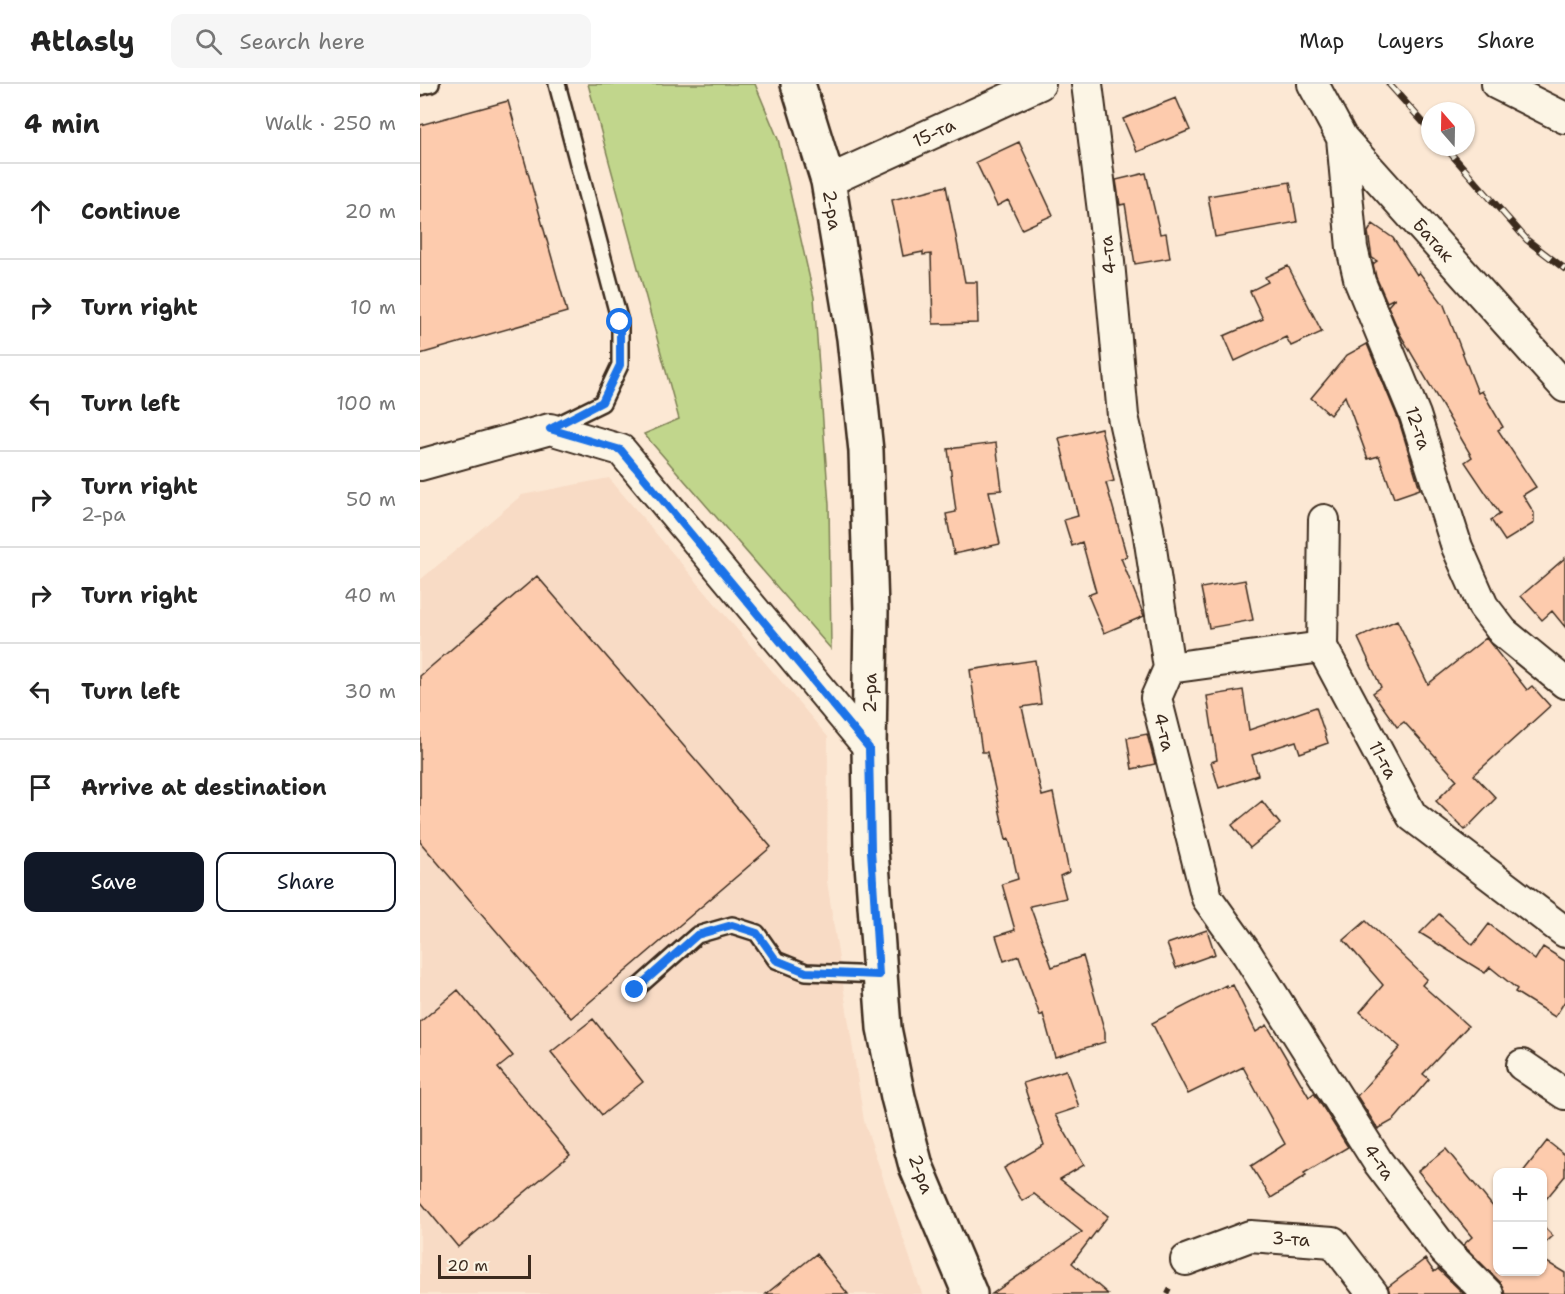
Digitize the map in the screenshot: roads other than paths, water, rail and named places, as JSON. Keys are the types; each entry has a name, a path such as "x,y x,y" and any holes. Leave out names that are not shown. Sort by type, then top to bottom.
{"main road":[{"name":"2-ра","path":"798,84 828,181 854,338 866,450 871,611 869,748 871,850 884,1028 895,1085 916,1166 970,1294"}],"street":[{"name":"15-та","path":"828,181 1040,84"},
{"name":"4-та","path":"1087,84 1108,251 1123,416 1148,529 1169,668 1156,698 1179,797 1207,898 1247,954 1378,1162 1445,1251 1488,1294"},
{"name":"Батак","path":"1313,84 1341,138 1565,387"},
{"path":"1497,84 1565,118"},
{"name":"12-та","path":"1341,138 1352,248 1360,282 1415,415 1457,547 1483,606 1503,632 1565,683"},
{"path":"420,465 550,429 621,450 869,748"},
{"name":"11-та","path":"1324,520 1322,647 1413,816 1565,932"},
{"path":"1169,668 1322,647"},
{"path":"1522,1065 1565,1094"},
{"name":"3-та","path":"1186,1260 1250,1236 1333,1242 1373,1294"}],"lane":[{"path":"420,87 431,84"},
{"path":"550,429 602,402 620,365 620,322 557,84"},
{"path":"635,990 697,935 732,925 757,933 776,960 806,972 879,975"}],"railway":[{"path":"1389,84 1421,120"},
{"path":"1453,156 1527,240 1565,269"}]}
